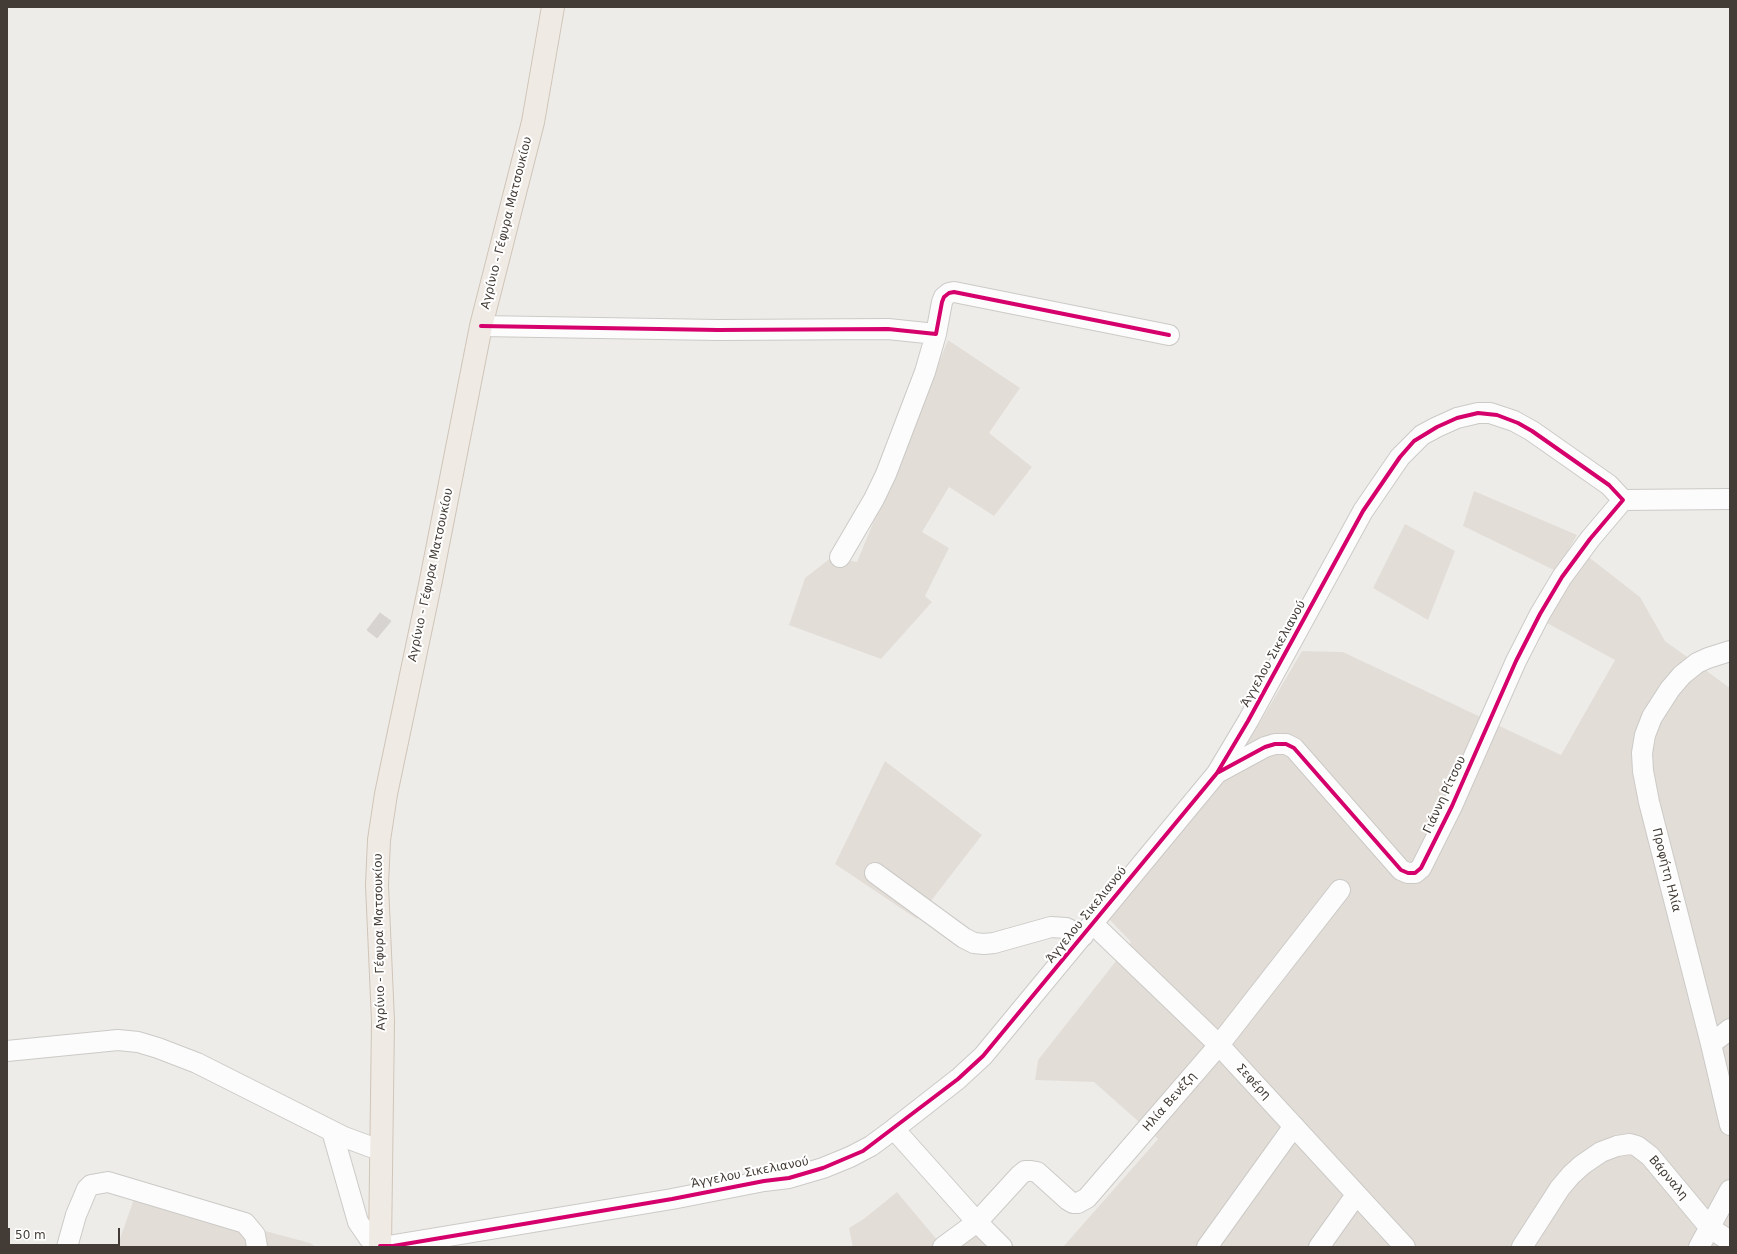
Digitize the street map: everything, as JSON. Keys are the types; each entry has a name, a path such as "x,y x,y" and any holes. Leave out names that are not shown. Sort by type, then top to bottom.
{"main road":[{"name":"Αγρίνιο - Γέφυρα Ματσουκίου","path":"380,1247 383,1021 377,886 379,840 386,794 431,580 481,326 533,122 553,7"}],"street":[{"path":"840,557 886,474 924,372 936,334 944,297 954,292 1169,335"},
{"path":"481,326 718,330 888,329 936,334"},
{"name":"Άγγελου Σικελιανού","path":"380,1247 672,1199 764,1181 789,1178 823,1168 850,1157 871,1146 958,1079 983,1056 1217,773 1251,715 1363,511 1400,457 1422,435 1447,422 1466,416 1478,413 1497,415 1518,423 1532,431 1609,484 1623,500"},
{"path":"1623,500 1654,501 1730,499"},
{"name":"Γιάννη Ρίτσου","path":"1217,773 1265,747 1275,744 1286,744 1294,748 1401,870 1408,873 1415,873 1421,868 1452,806 1516,661 1540,614 1562,577 1590,539 1623,500"},
{"name":"Προφήτη Ηλία","path":"1730,651 1702,661 1689,668 1682,675 1670,689 1652,717 1645,735 1642,753 1643,771 1649,802 1711,1044 1730,1125"},
{"name":"Σεφέρη","path":"875,872 964,938 974,943 994,944 1051,928 1088,930 1219,1044 1405,1247"},
{"name":"Ηλία Βενέζη","path":"977,1222 1025,1171 1031,1170 1037,1172 1073,1203 1078,1203 1087,1198 1219,1044 1340,890"},
{"path":"1711,1044 1730,1029"},
{"path":"7,1051 118,1040 138,1042 197,1063 332,1131 362,1145 382,1151"},
{"path":"1207,1247 1294,1126"},
{"path":"894,1128 977,1222 1002,1247"},
{"path":"332,1131 358,1222 369,1238 380,1247"},
{"name":"Βάρναλη","path":"1522,1247 1560,1188 1571,1175 1589,1159 1601,1152 1617,1146 1630,1144 1637,1146 1650,1156 1710,1228 1730,1241"},
{"path":"67,1247 76,1214 87,1189 91,1185 108,1182 245,1223 256,1235 257,1247"},
{"path":"1699,1247 1730,1190"},
{"path":"1319,1247 1356,1195"},
{"path":"943,1247 977,1222"}],"shaded area":[{"path":"948,340 1020,388 989,433 1032,467 994,516 949,487 922,532 949,548 925,596 932,602 881,659 789,625 805,578 832,557 857,562"},
{"path":"1474,491 1577,535 1556,571 1463,526"},
{"path":"1405,524 1455,551 1428,620 1373,588"},
{"path":"1586,555 1640,597 1665,641 1730,688 1730,1247 1063,1247 1158,1139 1094,1082 1035,1080 1038,1060 1131,942 1109,919 1221,781 1252,736 1302,651 1343,652 1561,755 1615,660 1547,623"},
{"path":"885,761 982,835 917,919 835,864"},
{"path":"897,1192 943,1247 853,1247 849,1228 865,1218"},
{"path":"135,1196 310,1243 316,1247 117,1247"},
{"path":"977,1225 997,1247 947,1247"}],"building":[{"path":"380,613 391,621 377,638 367,630"}],"cycle path":[{"path":"481,326 718,330 888,329 936,334 944,297 949,293 954,292 1169,335"},
{"path":"380,1246 393,1246 672,1199 764,1181 789,1178 823,1168 863,1151 958,1079 983,1056 1217,773 1248,721 1363,511 1400,457 1414,441 1437,427 1457,418 1478,413 1497,415 1518,423 1532,431 1609,485 1623,500 1590,539 1562,577 1540,614 1516,661 1452,806 1421,868 1415,873 1408,873 1401,870 1294,748 1286,744 1275,744 1265,747 1217,773"}]}
